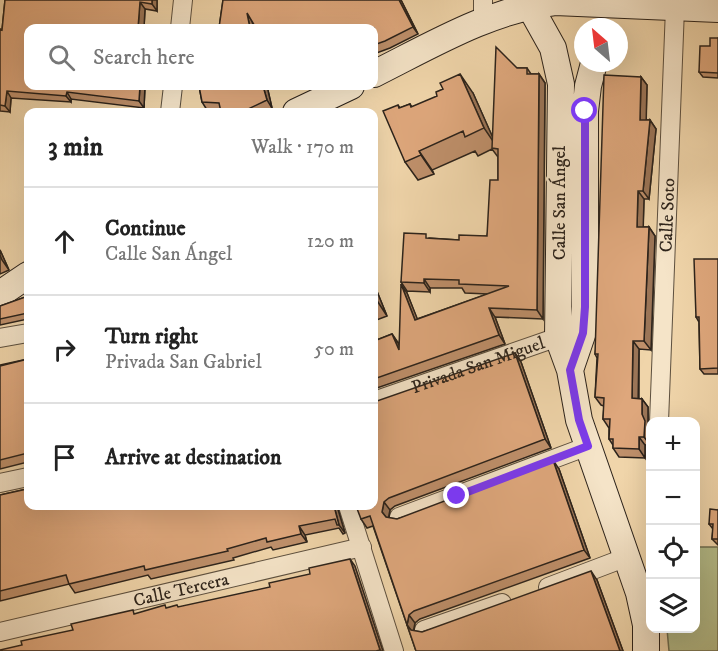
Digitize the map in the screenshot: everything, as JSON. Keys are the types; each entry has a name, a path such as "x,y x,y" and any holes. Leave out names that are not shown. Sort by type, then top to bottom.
{"street":[{"path":"180,24 183,0"},
{"path":"378,72 483,10 555,2 718,9"},
{"name":"Calle San Ángel","path":"529,5 553,48 561,84 558,337 570,370 579,420 639,593 646,625 646,651"},
{"path":"623,18 636,7"},
{"name":"Calle Soto","path":"659,417 675,8"},
{"name":"Calle San Ángel","path":"570,370 583,333 585,307 585,111 592,72"},
{"path":"170,108 173,90"},
{"path":"304,108 343,90"},
{"path":"0,294 24,278"},
{"name":"Privada San Miguel","path":"378,400 558,337 583,333"},
{"path":"0,338 24,334"},
{"path":"399,517 588,446"},
{"path":"0,483 24,478"},
{"path":"349,510 394,651"},
{"name":"Calle Tercera","path":"0,632 362,547"},
{"path":"424,630 627,557"}],"green space":[{"path":"700,547 718,547 718,651 669,651 667,633 700,633"}],"building":[{"path":"5,0 152,0 152,4 140,2 138,24 24,24 24,90 140,90 139,101 67,92 66,96 7,91 5,106 0,105 0,29 2,30"},
{"path":"223,0 399,0 413,27 378,44 378,24 254,24 247,13 249,24 220,24"},
{"path":"710,38 718,38 718,73 699,72 700,46 710,46"},
{"path":"496,47 517,68 527,68 527,74 539,74 537,310 489,308 499,335 378,378 378,339 392,334 399,350 401,284 415,320 509,286 459,284 459,280 424,279 424,283 401,282 404,233 426,234 426,238 459,240 459,235 487,236 490,180 498,180 498,149 492,148"},
{"path":"460,74 484,128 465,137 463,131 419,151 421,155 405,162 383,111 398,105 399,108 410,104 411,107 437,96 436,92 443,89 440,83"},
{"path":"604,75 641,77 640,120 650,120 643,191 638,191 637,227 649,227 644,341 633,341 632,398 642,399 642,414 645,421 644,437 639,437 639,449 613,448 613,439 609,439 610,419 603,419 604,398 595,397"},
{"path":"200,90 264,90 267,100 250,108 220,108 219,103 202,102"},
{"path":"694,259 718,259 718,368 700,369 699,317 696,317"},
{"path":"24,297 24,314 0,319 0,306"},
{"path":"515,353 545,439 389,498 384,502 382,512 386,517 397,519 553,460 584,550 414,611 409,615 407,625 370,516 361,519 358,510 378,510 378,401"},
{"path":"24,360 24,454 0,460 0,366"},
{"path":"24,490 24,510 335,510 339,525 335,519 299,526 301,534 267,542 266,538 227,549 228,551 145,570 144,566 69,584 66,575 0,591 0,495"},
{"path":"710,509 718,510 718,539 712,539 713,524 709,524"},
{"path":"350,559 380,650 0,651 22,645 21,641 73,630 71,624 133,610 134,614 165,605 166,608 177,605 178,607 270,587 269,583 310,574 309,568"},
{"path":"591,571 620,651 416,651 407,625 411,630 422,632"}],"route":[{"path":"457,496 588,446 574,399 570,370 583,333 585,307 585,111"}]}
